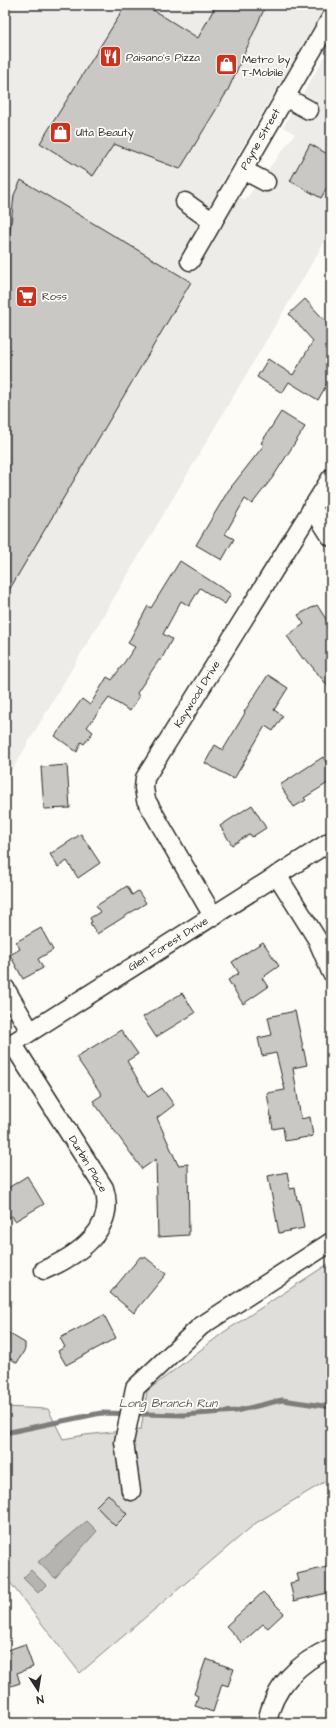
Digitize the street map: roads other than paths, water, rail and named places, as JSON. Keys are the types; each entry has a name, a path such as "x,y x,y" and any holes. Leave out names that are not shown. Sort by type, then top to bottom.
{"street":[{"name":"Payne Street","path":"190,261 331,18"},
{"path":"285,97 309,110"},
{"path":"243,170 266,182"},
{"path":"185,202 213,222"},
{"name":"Kaywood Drive","path":"214,916 146,800 137,789 146,778 331,478"},
{"path":"312,507 331,537"},
{"name":"Glen Forest Drive","path":"9,1045 331,841"},
{"path":"278,875 317,939 331,972"},
{"path":"5,988 30,1031"},
{"name":"Durbin Place","path":"9,1045 104,1188 107,1198 107,1210 101,1226 95,1235 79,1251 62,1263 44,1270"},
{"path":"131,1490 124,1442 135,1388 202,1326 331,1242"},
{"path":"267,1723 274,1699 283,1684 302,1664 314,1655 331,1648"}],"waterway":[{"name":"Long Branch Run","path":"5,1433 101,1413 184,1415 236,1411 282,1400 331,1407"}],"place":[{"name":"Paisano's Pizza","path":"111,57"},
{"name":"Metro by T-Mobile","path":"226,65"},
{"name":"Ulta Beauty","path":"61,132"},
{"name":"Ross","path":"26,296"}]}
